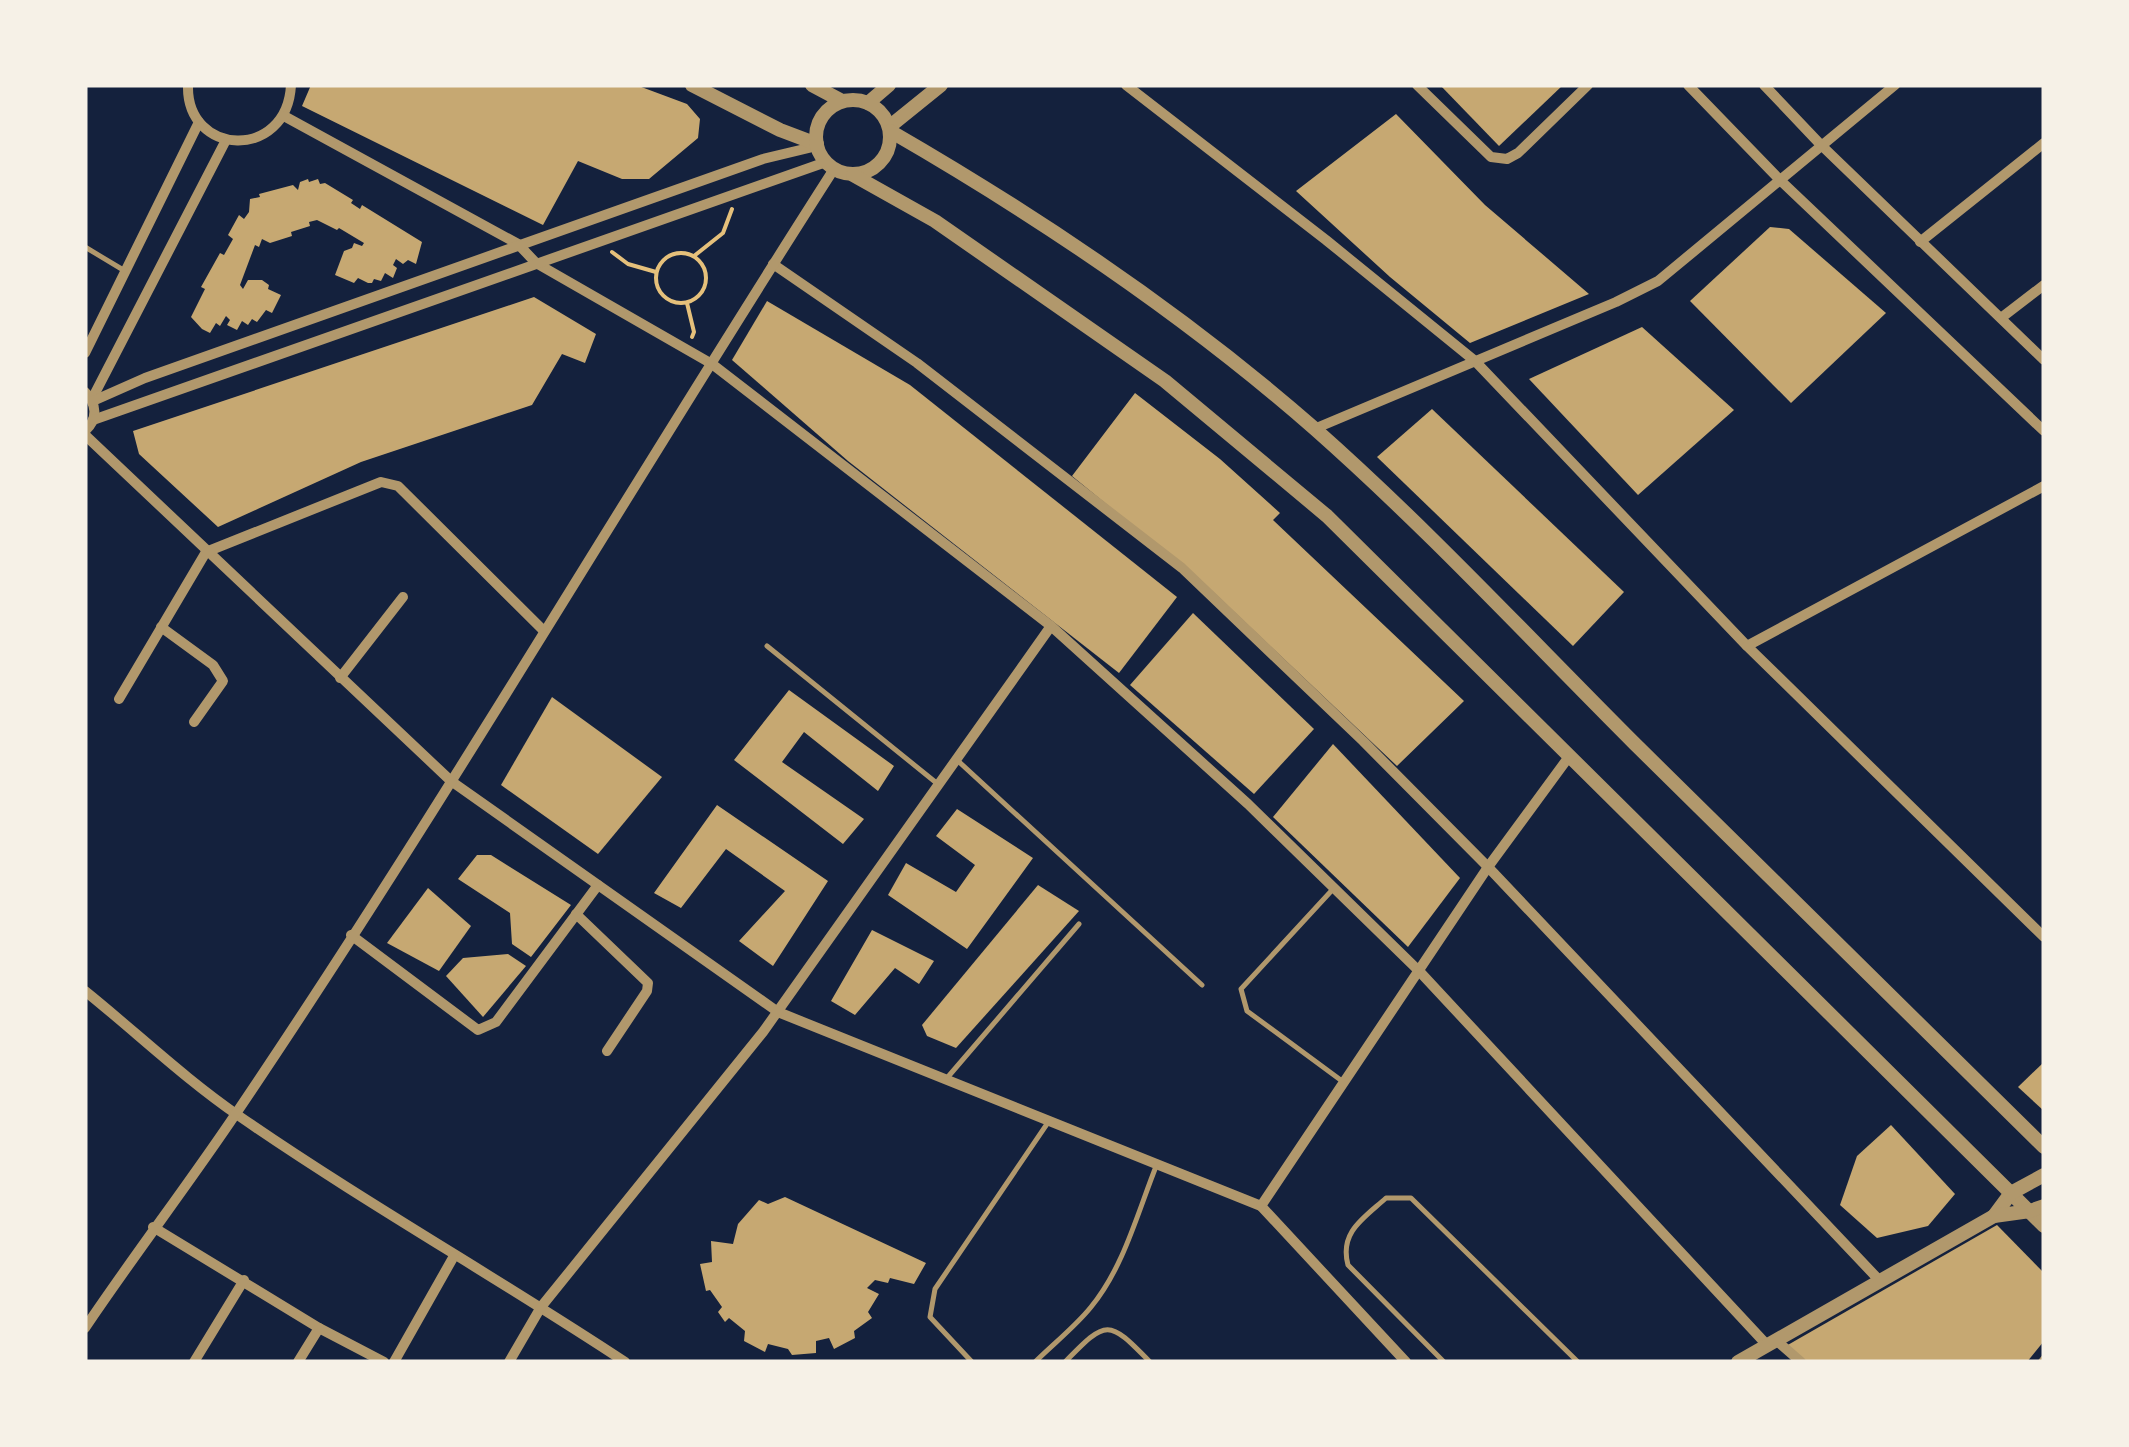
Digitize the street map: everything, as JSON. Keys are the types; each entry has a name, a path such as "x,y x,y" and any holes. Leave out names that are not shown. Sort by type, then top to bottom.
{"street":[{"path":"188,85 191,108 199,122 226,140 242,141 273,129 290,102 291,85"},
{"path":"692,85 817,145"},
{"path":"812,85 842,101 868,103 881,112 890,129 890,145 884,158 868,172 854,175"},
{"path":"868,103 888,85"},
{"path":"890,129 941,85"},
{"path":"1126,85 1475,361 1747,646 2044,937"},
{"path":"1416,85 1491,158 1506,159 1518,153 1588,85"},
{"path":"1688,85 2044,431"},
{"path":"1764,85 2044,360"},
{"path":"1314,429 1658,282 1895,85"},
{"path":"829,166 817,145 816,130 830,108 842,101"},
{"path":"284,116 518,244 536,263 712,364 1052,626 1248,804 1420,972 1772,1343 1802,1362"},
{"path":"85,352 199,122"},
{"path":"890,129 1088,255 1222,353 1314,429 1446,552 2044,1147"},
{"path":"94,420 90,397 226,140"},
{"path":"1920,242 2044,143"},
{"path":"90,397 763,159 817,145"},
{"path":"85,1328 235,1114 451,781 712,364 829,166"},
{"path":"1406,1362 1261,1206 778,1012 451,781 85,433 94,420 729,195 829,166 854,175 934,221 1165,381 1327,516 2011,1192 2037,1208 2044,1226"},
{"path":"773,264 917,363 1182,568 1488,866 1880,1281"},
{"path":"2001,318 2044,285"},
{"path":"118,699 206,552 381,482 398,486 544,631"},
{"path":"1747,646 2044,486"},
{"path":"340,678 404,597"},
{"path":"509,1362 542,1307 778,1012 1052,626"},
{"path":"161,628 213,665 223,681 194,722"},
{"path":"1261,1206 1488,866 1568,758"},
{"path":"351,935 478,1030 496,1022 598,885"},
{"path":"576,914 648,983 647,991 607,1051"},
{"path":"85,990 235,1114 626,1362"},
{"path":"1994,1216 2011,1192 2044,1175"},
{"path":"1738,1362 1994,1216 2037,1208"},
{"path":"153,1227 319,1328 384,1362"},
{"path":"394,1362 454,1256"},
{"path":"194,1362 244,1280"},
{"path":"298,1362 319,1328"}],"lane":[{"path":"85,248 125,271"},
{"path":"767,646 939,785"},
{"path":"957,760 1202,984"},
{"path":"1334,888 1240,989 1247,1011 1344,1083"},
{"path":"945,1080 1079,924"},
{"path":"972,1362 930,1317 934,1290 1049,1122"},
{"path":"1034,1362 1092,1306 1122,1258 1129,1231 1158,1164"},
{"path":"1444,1362 1348,1265 1345,1244 1352,1228 1386,1198 1411,1198 1578,1362"},
{"path":"1065,1362 1093,1334 1106,1328 1121,1332 1150,1362"}],"path":[{"path":"694,256 724,233 732,210 729,195"},
{"path":"605,239 616,257 656,272"},
{"path":"671,254 694,256 705,270 705,288 688,303 676,304 662,294 655,280 656,272 671,254"},
{"path":"687,350 694,332 688,303"}],"building":[{"path":"311,85 636,85 687,104 700,119 698,138 649,179 622,179 578,161 543,225 302,106"},
{"path":"1440,85 1563,85 1499,146"},
{"path":"1396,114 1485,205 1589,294 1470,343 1296,191"},
{"path":"318,179 320,184 325,183 353,200 351,203 360,209 362,205 422,242 416,264 408,260 403,264 396,259 393,278 385,273 381,281 374,279 368,283 358,278 354,283 335,275 344,251 354,243 364,243 339,228 317,220 309,222 310,226 291,232 292,236 270,243 262,239 259,247 255,245 240,285 243,289 248,280 262,280 269,285 268,289 281,295 272,313 266,310 257,322 252,319 248,325 242,321 237,330 227,325 230,320 226,316 210,333 202,329 191,317 205,289 201,287 220,253 224,255 233,239 228,235 239,215 244,219 249,212 250,199 293,185 298,190 300,182"},
{"path":"1770,227 1789,229 1886,313 1791,403 1690,301"},
{"path":"534,297 596,334 585,363 562,354 532,405 361,462 218,527 139,454 133,431"},
{"path":"767,301 910,385 1177,597 1119,673 848,461 732,360"},
{"path":"1642,327 1734,410 1638,495 1529,379"},
{"path":"1135,393 1220,459 1280,513 1273,520 1464,701 1397,766 1209,588 1072,476"},
{"path":"1432,409 1624,592 1573,646 1377,457"},
{"path":"1193,613 1314,729 1254,794 1130,685"},
{"path":"789,690 894,766 878,791 804,732 782,762 864,819 843,844 734,760"},
{"path":"552,697 662,777 598,854 501,785"},
{"path":"1333,744 1460,878 1408,947 1273,817"},
{"path":"717,805 828,881 773,966 739,941 785,891 726,849 681,908 654,893"},
{"path":"957,809 1033,858 967,949 888,895 906,863 956,892 975,865 936,836"},
{"path":"477,855 491,855 571,905 531,957 512,944 510,913 458,879"},
{"path":"1038,885 1079,911 956,1048 927,1036 922,1025"},
{"path":"428,888 471,926 439,971 387,943"},
{"path":"872,930 934,961 919,984 895,968 855,1015 831,1001"},
{"path":"508,954 526,966 483,1017 446,976 463,958"},
{"path":"2044,1062 2044,1111 2018,1087"},
{"path":"1891,1125 1955,1194 1928,1226 1877,1238 1840,1205 1857,1156"},
{"path":"785,1197 926,1263 914,1284 890,1278 888,1283 875,1280 867,1288 879,1294 868,1312 872,1318 854,1331 855,1338 834,1349 829,1338 816,1341 816,1353 792,1355 788,1349 768,1344 765,1352 744,1341 745,1331 729,1318 725,1322 718,1312 722,1307 710,1290 706,1291 700,1264 712,1262 711,1241 733,1244 738,1224 759,1200 768,1204"},
{"path":"1997,1225 2044,1273 2044,1341 2027,1362 1805,1362 1786,1346"}]}
